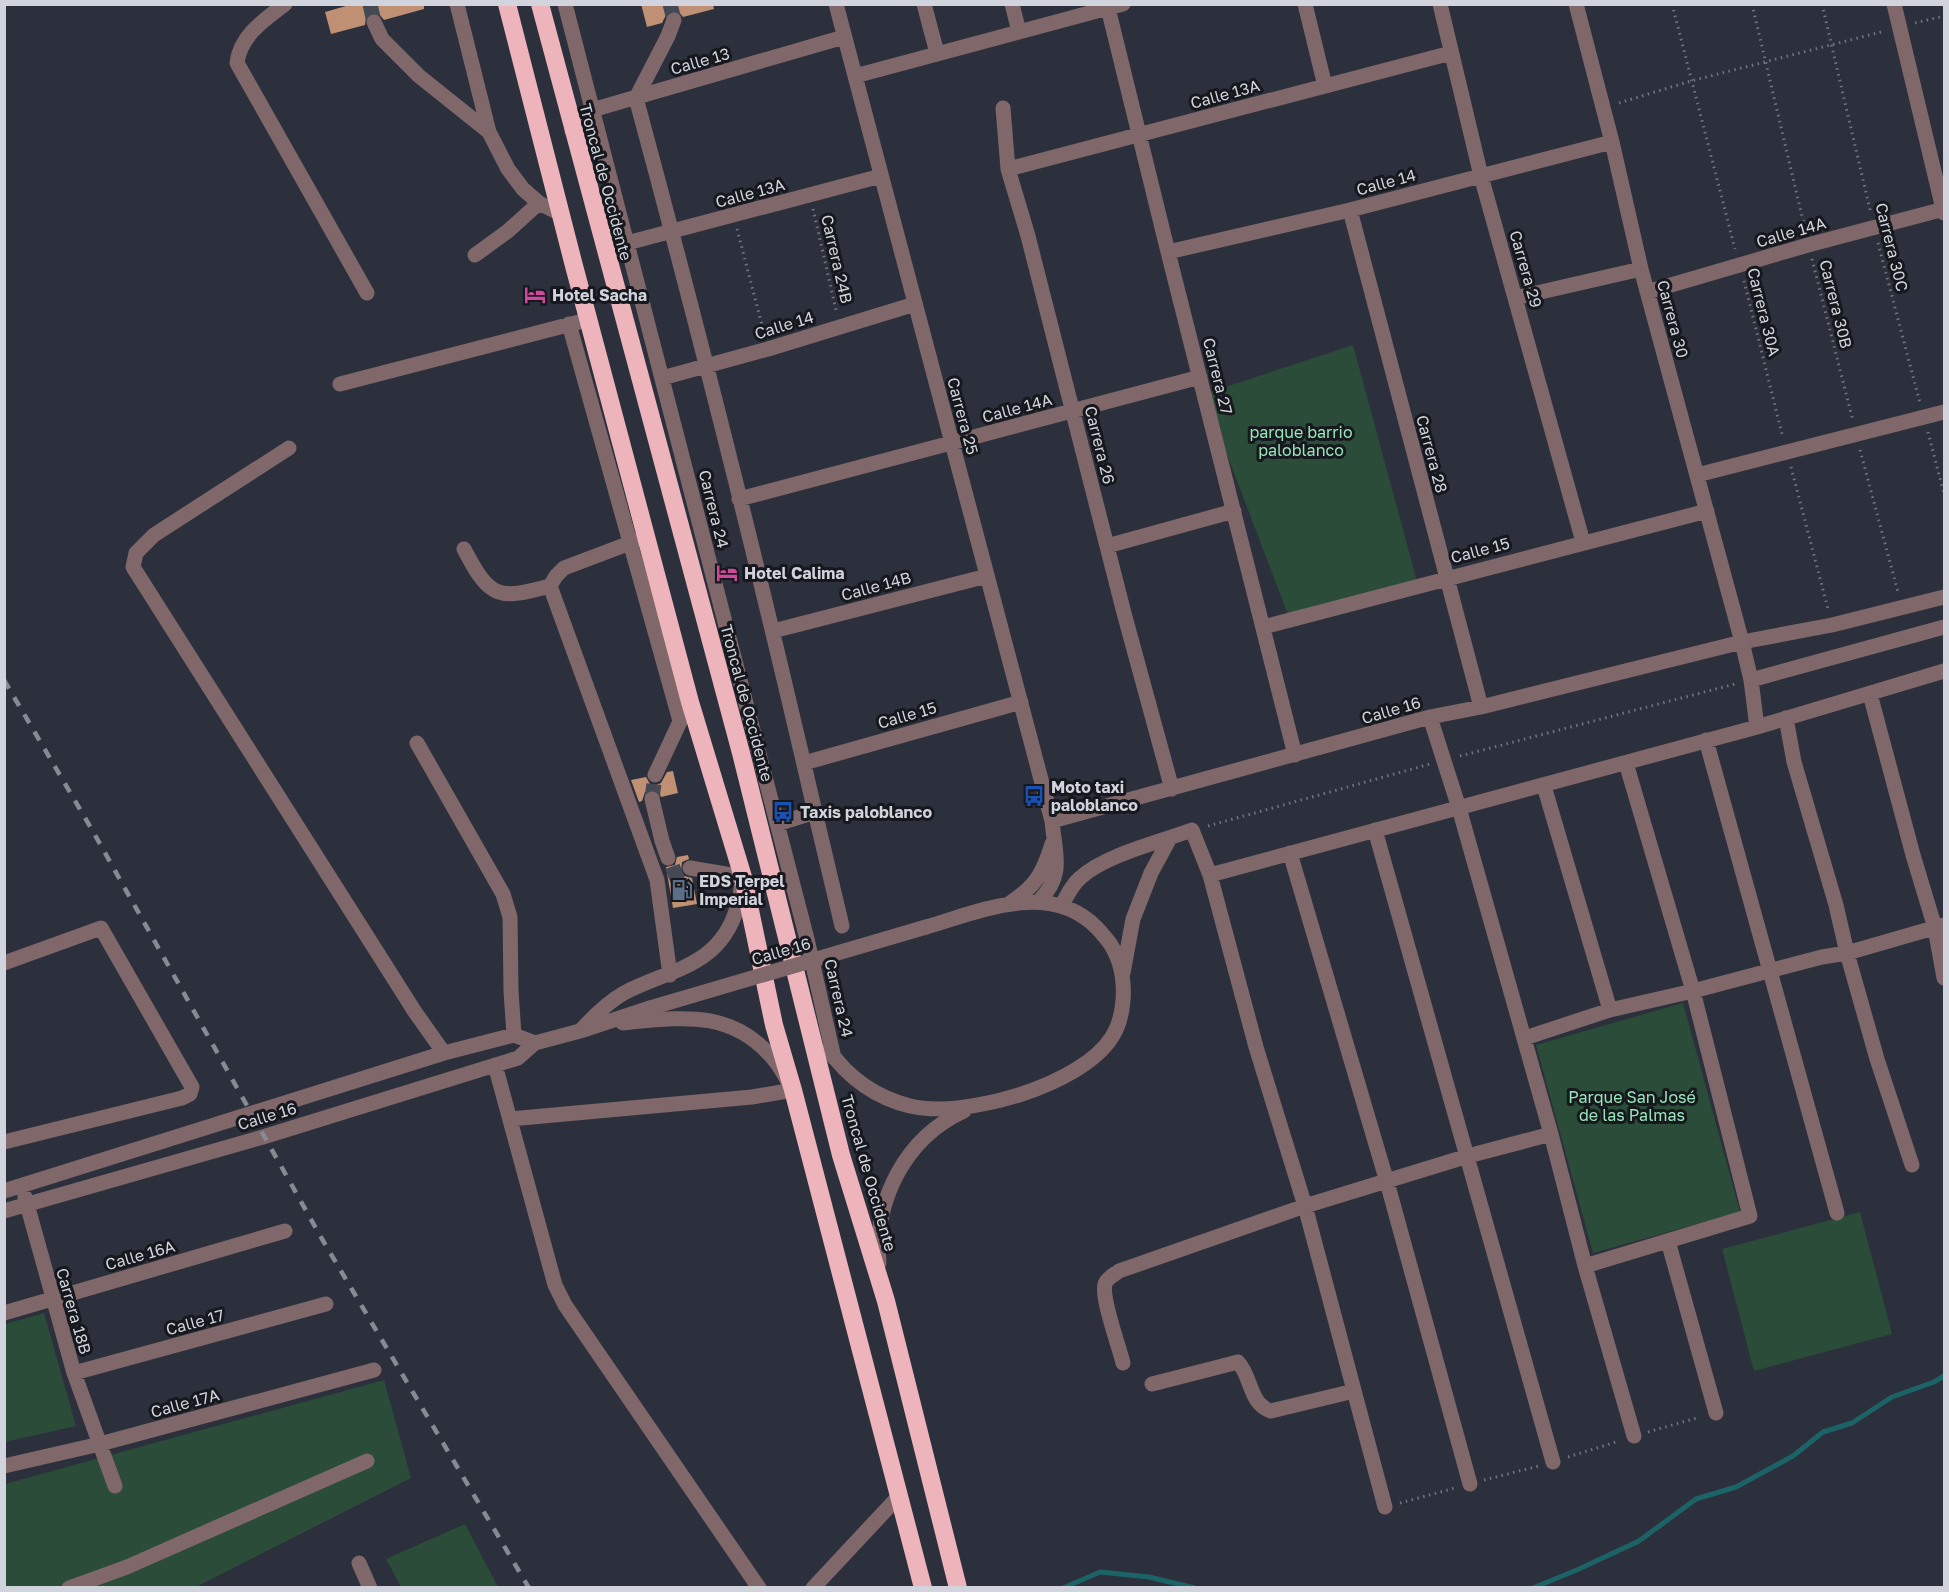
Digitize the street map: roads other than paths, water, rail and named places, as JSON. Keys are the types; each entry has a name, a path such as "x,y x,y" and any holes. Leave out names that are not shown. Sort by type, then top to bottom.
{"highway":[{"path":"507,4 588,320 639,540 743,877 774,1025 923,1587"},
{"name":"Troncal de Occidente","path":"540,4 741,753 841,1155 886,1301 958,1587"}],"street":[{"path":"285,4 249,34 238,51 237,63 367,294"},
{"path":"457,4 489,132 508,169 523,189 538,203 561,214"},
{"name":"Carrera 24","path":"565,4 807,939 834,1058"},
{"name":"Carrera 25","path":"836,4 1052,821 1057,861 1056,877 1050,890 1039,901"},
{"path":"924,4 937,53"},
{"path":"1012,4 1019,32"},
{"path":"1305,4 1325,86"},
{"name":"Carrera 29","path":"1440,4 1481,176 1583,542"},
{"name":"Carrera 30","path":"1576,4 1612,142 1641,269 1742,642 1751,680 1757,727"},
{"path":"1894,4 1944,210"},
{"path":"855,76 1113,6"},
{"name":"Carrera 27","path":"1113,6 1138,135 1295,756"},
{"path":"674,20 636,98 707,366 773,631 842,926"},
{"path":"374,22 382,39 419,76 489,132"},
{"name":"Calle 13","path":"572,130 592,110 844,37"},
{"name":"Calle 13A","path":"1008,169 1451,53"},
{"name":"Carrera 26","path":"1003,108 1008,169 1028,236 1107,546 1173,789"},
{"name":"Calle 14","path":"1167,252 1350,210 1612,142"},
{"name":"Calle 13A","path":"627,243 881,176"},
{"path":"475,255 508,231 538,203"},
{"name":"Carrera 28","path":"1350,210 1481,707"},
{"name":"Calle 14A","path":"1647,292 1809,245 1944,210"},
{"path":"1515,298 1641,269"},
{"name":"Calle 14","path":"662,378 768,349 915,304"},
{"path":"340,384 588,320"},
{"path":"569,324 639,540 680,721"},
{"name":"Calle 14A","path":"740,499 1200,377"},
{"path":"1697,475 1944,412"},
{"path":"289,448 154,535 136,554 134,567 408,1002 444,1053"},
{"path":"1107,546 1234,511"},
{"name":"Calle 15","path":"1263,627 1707,511"},
{"path":"464,549 477,574 490,587 503,594 521,594 550,586 564,568 639,540"},
{"name":"Calle 14B","path":"773,631 987,576"},
{"path":"550,586 662,878 670,975"},
{"name":"Calle 16","path":"1052,821 1430,717 1481,707 1742,642 1832,625 1944,597"},
{"path":"1751,680 1944,627"},
{"path":"1210,874 1544,786 1757,727 1944,671"},
{"path":"1870,694 1910,843 1940,927 1944,978"},
{"path":"655,775 690,702"},
{"name":"Calle 15","path":"804,763 1021,702"},
{"path":"1430,717 1459,808 1525,1038 1585,1266 1634,1436"},
{"path":"1786,718 1794,762 1836,905 1877,1059 1912,1165"},
{"path":"1706,740 1772,970 1837,1212"},
{"path":"417,743 503,894 510,917 514,1035 535,1043"},
{"path":"1585,1266 1750,1216 1693,991 1626,763"},
{"path":"1544,786 1610,1010"},
{"path":"652,799 668,858"},
{"path":"777,824 815,812"},
{"path":"1062,905 1072,886 1090,871 1129,852 1192,830 1210,874 1256,1047 1305,1206 1385,1507"},
{"path":"1375,830 1553,1462"},
{"path":"1008,904 1027,891 1039,877 1053,838"},
{"path":"803,1000 820,1038 834,1058 850,1074 868,1088 888,1099 910,1106 932,1110 955,1109 1032,1091 1065,1077 1092,1060 1113,1036 1124,1003 1123,974 1133,919 1151,873 1170,838"},
{"path":"1290,853 1387,1182 1470,1484"},
{"path":"580,1031 595,1014 623,994 670,975 700,959 717,943 728,928 737,909 743,877 690,868"},
{"name":"Calle 16","path":"4,1211 263,1137 518,1058 535,1043 1008,904 1039,901 1062,905 1088,918 1112,944 1123,974"},
{"path":"1525,1038 1610,1010 1693,991 1940,927"},
{"path":"4,963 101,928 192,1087 190,1094 182,1098 4,1142"},
{"path":"510,1119 752,1097 793,1090 777,1062 759,1044 746,1033 724,1024 690,1018 596,1026"},
{"name":"Calle 16","path":"4,1191 444,1053 514,1035"},
{"path":"495,1065 555,1285 565,1305 759,1587"},
{"path":"886,1301 878,1262 878,1237 882,1212 890,1188 901,1166 916,1146 941,1124 977,1104"},
{"path":"1123,1363 1105,1298 1104,1285 1108,1278 1119,1271 1305,1206 1468,1156 1551,1134"},
{"name":"Carrera 18B","path":"23,1185 26,1205 74,1373 116,1486"},
{"name":"Calle 16A","path":"4,1313 285,1231"},
{"path":"1668,1241 1716,1413"},
{"name":"Calle 17","path":"74,1373 326,1305"},
{"path":"1152,1384 1238,1362 1243,1368 1257,1402 1263,1408 1271,1411 1354,1390"},
{"name":"Calle 17A","path":"4,1466 100,1444 374,1370"},
{"path":"69,1587 127,1567 367,1461"},
{"path":"813,1587 899,1496"},
{"path":"358,1563 370,1587"}],"waterway":[{"path":"1533,1588 1639,1541 1696,1499 1736,1487 1793,1456 1823,1432 1852,1423 1892,1397 1934,1382 1944,1376"},
{"path":"1063,1588 1100,1572 1149,1577 1195,1588"}],"tunnel":[{"path":"370,4 374,22"},
{"path":"670,4 674,20"},
{"path":"652,799 655,775"},
{"path":"668,876 690,868"}],"railway":[{"path":"4,680 91,828 322,1239 529,1588"}],"place":[{"name":"Hotel Sacha","path":"535,295"},
{"name":"Hotel Calima","path":"727,573"},
{"name":"Moto taxi paloblanco","path":"1034,796"},
{"name":"Taxis paloblanco","path":"783,812"},
{"name":"EDS Terpel Imperial","path":"682,890"}],"park label":[{"name":"parque barrio paloblanco","path":"1301,441"},
{"name":"Parque San José de las Palmas","path":"1632,1106"}]}
